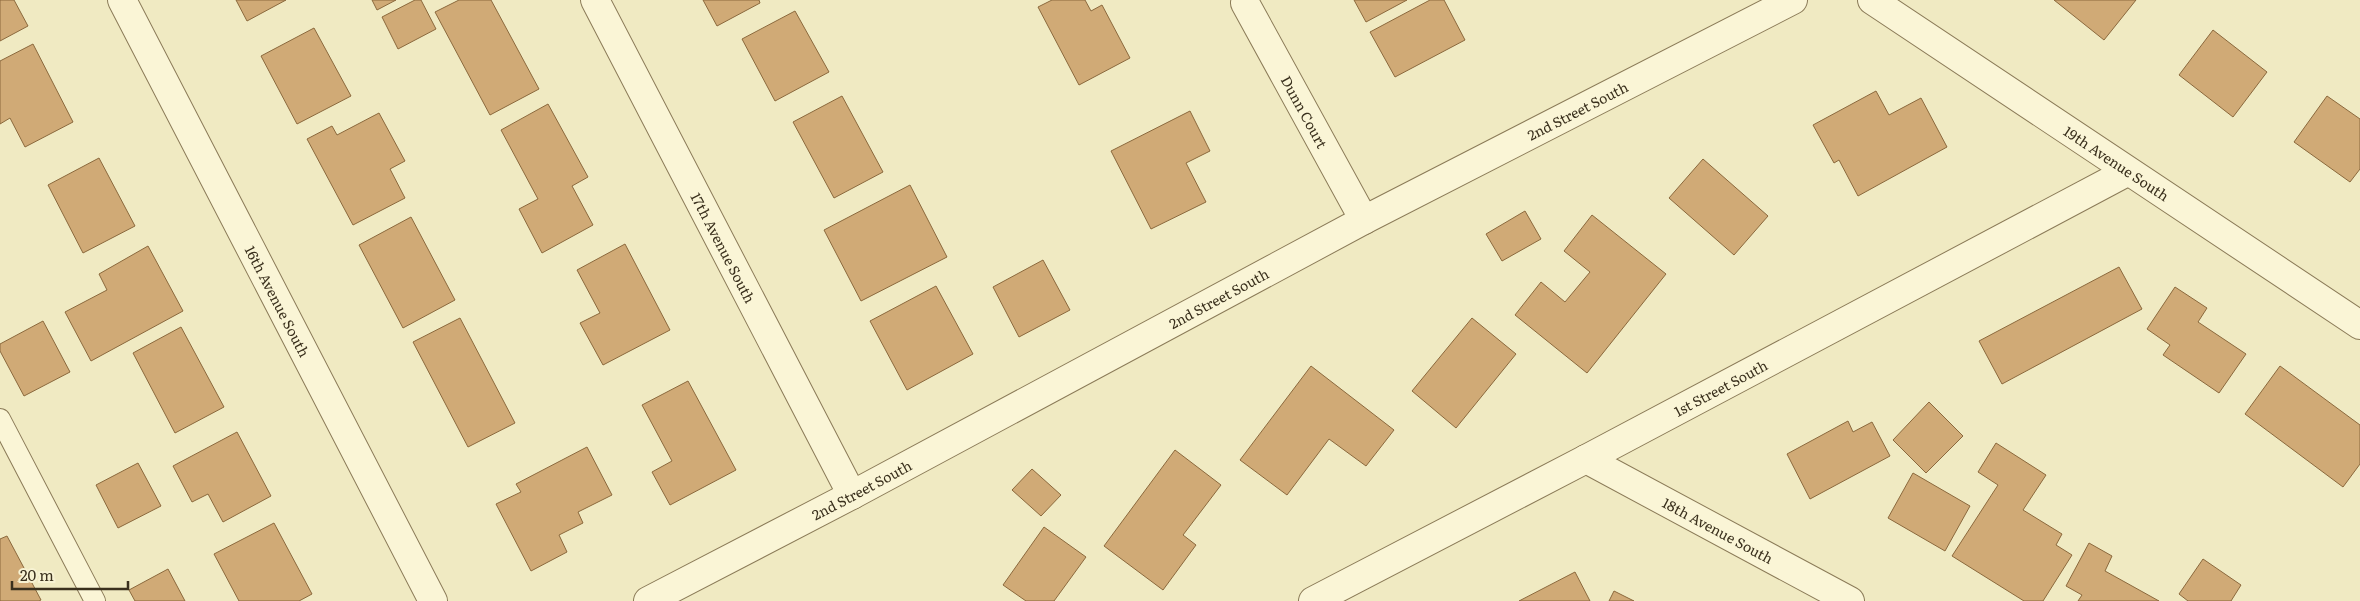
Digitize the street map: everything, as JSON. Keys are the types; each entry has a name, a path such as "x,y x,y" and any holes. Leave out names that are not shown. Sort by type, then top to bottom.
{"street":[{"name":"16th Avenue South","path":"122,0 434,601"},
{"name":"17th Avenue South","path":"595,0 852,494"},
{"name":"2nd Street South","path":"648,601 1364,220 1793,0"},
{"name":"19th Avenue South","path":"1872,0 2360,325"},
{"name":"Dunn Court","path":"1246,3 1364,220"},
{"name":"1st Street South","path":"1313,601 1586,459 2128,172"},
{"name":"18th Avenue South","path":"1586,459 1850,601"}],"lane":[{"path":"0,419 95,601"}],"building":[{"path":"0,0 14,0 28,26 0,41"},
{"path":"236,0 286,0 247,21"},
{"path":"372,0 396,0 377,10"},
{"path":"415,0 421,0 436,29 398,49 382,17"},
{"path":"459,0 491,0 539,89 490,115 435,12"},
{"path":"703,0 759,0 760,3 717,26"},
{"path":"1052,0 1085,0 1091,11 1102,5 1130,58 1079,85 1038,7"},
{"path":"1354,0 1407,0 1366,22"},
{"path":"1430,0 1444,0 1465,40 1395,77 1370,32"},
{"path":"2054,0 2136,0 2104,40"},
{"path":"795,11 829,72 775,101 742,39"},
{"path":"314,28 351,96 297,124 261,56"},
{"path":"2213,30 2267,72 2233,117 2179,75"},
{"path":"33,44 73,122 25,147 10,118 0,124 0,61"},
{"path":"1876,91 1889,115 1921,98 1947,147 1858,196 1839,160 1834,163 1813,125"},
{"path":"842,96 883,172 834,198 793,122"},
{"path":"2327,96 2360,119 2360,169 2350,182 2294,142"},
{"path":"548,104 588,177 572,186 593,225 542,253 519,209 538,199 501,130"},
{"path":"1190,111 1210,151 1186,163 1206,202 1151,229 1111,151"},
{"path":"379,113 405,161 390,169 405,198 353,225 307,139 332,126 337,135"},
{"path":"99,158 135,226 83,253 48,185"},
{"path":"1703,159 1768,216 1734,255 1669,198"},
{"path":"910,185 947,257 861,301 824,230"},
{"path":"1525,211 1541,239 1502,261 1486,234"},
{"path":"1592,215 1666,274 1587,373 1515,315 1541,282 1565,302 1590,272 1564,251"},
{"path":"411,217 455,300 403,328 359,245"},
{"path":"625,244 670,330 603,365 580,323 600,313 577,270"},
{"path":"148,246 183,311 91,361 65,312 107,290 99,274"},
{"path":"1043,260 1070,310 1019,337 993,287"},
{"path":"2119,267 2142,309 2002,384 1979,341"},
{"path":"936,286 973,354 907,390 870,321"},
{"path":"2175,287 2207,308 2198,322 2246,354 2219,393 2163,355 2170,345 2147,329"},
{"path":"460,318 515,423 468,447 413,342"},
{"path":"1472,318 1516,354 1456,428 1412,391"},
{"path":"43,321 70,372 24,396 0,351 0,344"},
{"path":"181,327 224,407 175,433 133,353"},
{"path":"1311,366 1394,430 1366,466 1329,439 1287,495 1240,460"},
{"path":"2280,366 2360,425 2360,464 2343,487 2245,414"},
{"path":"688,381 736,470 670,505 652,472 672,461 642,405"},
{"path":"1929,402 1963,436 1926,473 1893,440"},
{"path":"1848,421 1853,432 1872,422 1890,456 1810,499 1787,454"},
{"path":"237,432 271,496 223,522 208,494 192,502 173,466"},
{"path":"1996,443 2046,475 2023,510 2062,534 2056,545 2072,555 2043,601 2024,601 1952,556 1998,485 1978,472"},
{"path":"587,447 612,495 578,512 583,523 559,535 567,552 531,571 496,504 521,492 516,484"},
{"path":"1175,450 1221,485 1183,535 1196,545 1163,590 1104,546"},
{"path":"138,463 161,506 118,528 96,485"},
{"path":"1032,469 1061,495 1041,516 1012,490"},
{"path":"1913,473 1970,506 1945,551 1888,518"},
{"path":"274,523 312,594 299,601 239,601 214,554"},
{"path":"1044,527 1086,557 1054,601 1026,601 1003,585"},
{"path":"7,536 41,600 0,601 0,539"},
{"path":"2089,543 2112,556 2105,571 2159,601 2078,601 2082,595 2066,586"},
{"path":"2203,559 2241,585 2231,601 2188,601 2179,594"},
{"path":"168,569 185,601 135,601 129,590"},
{"path":"1575,572 1590,601 1519,601"},
{"path":"1614,591 1634,601 1609,601"}]}
